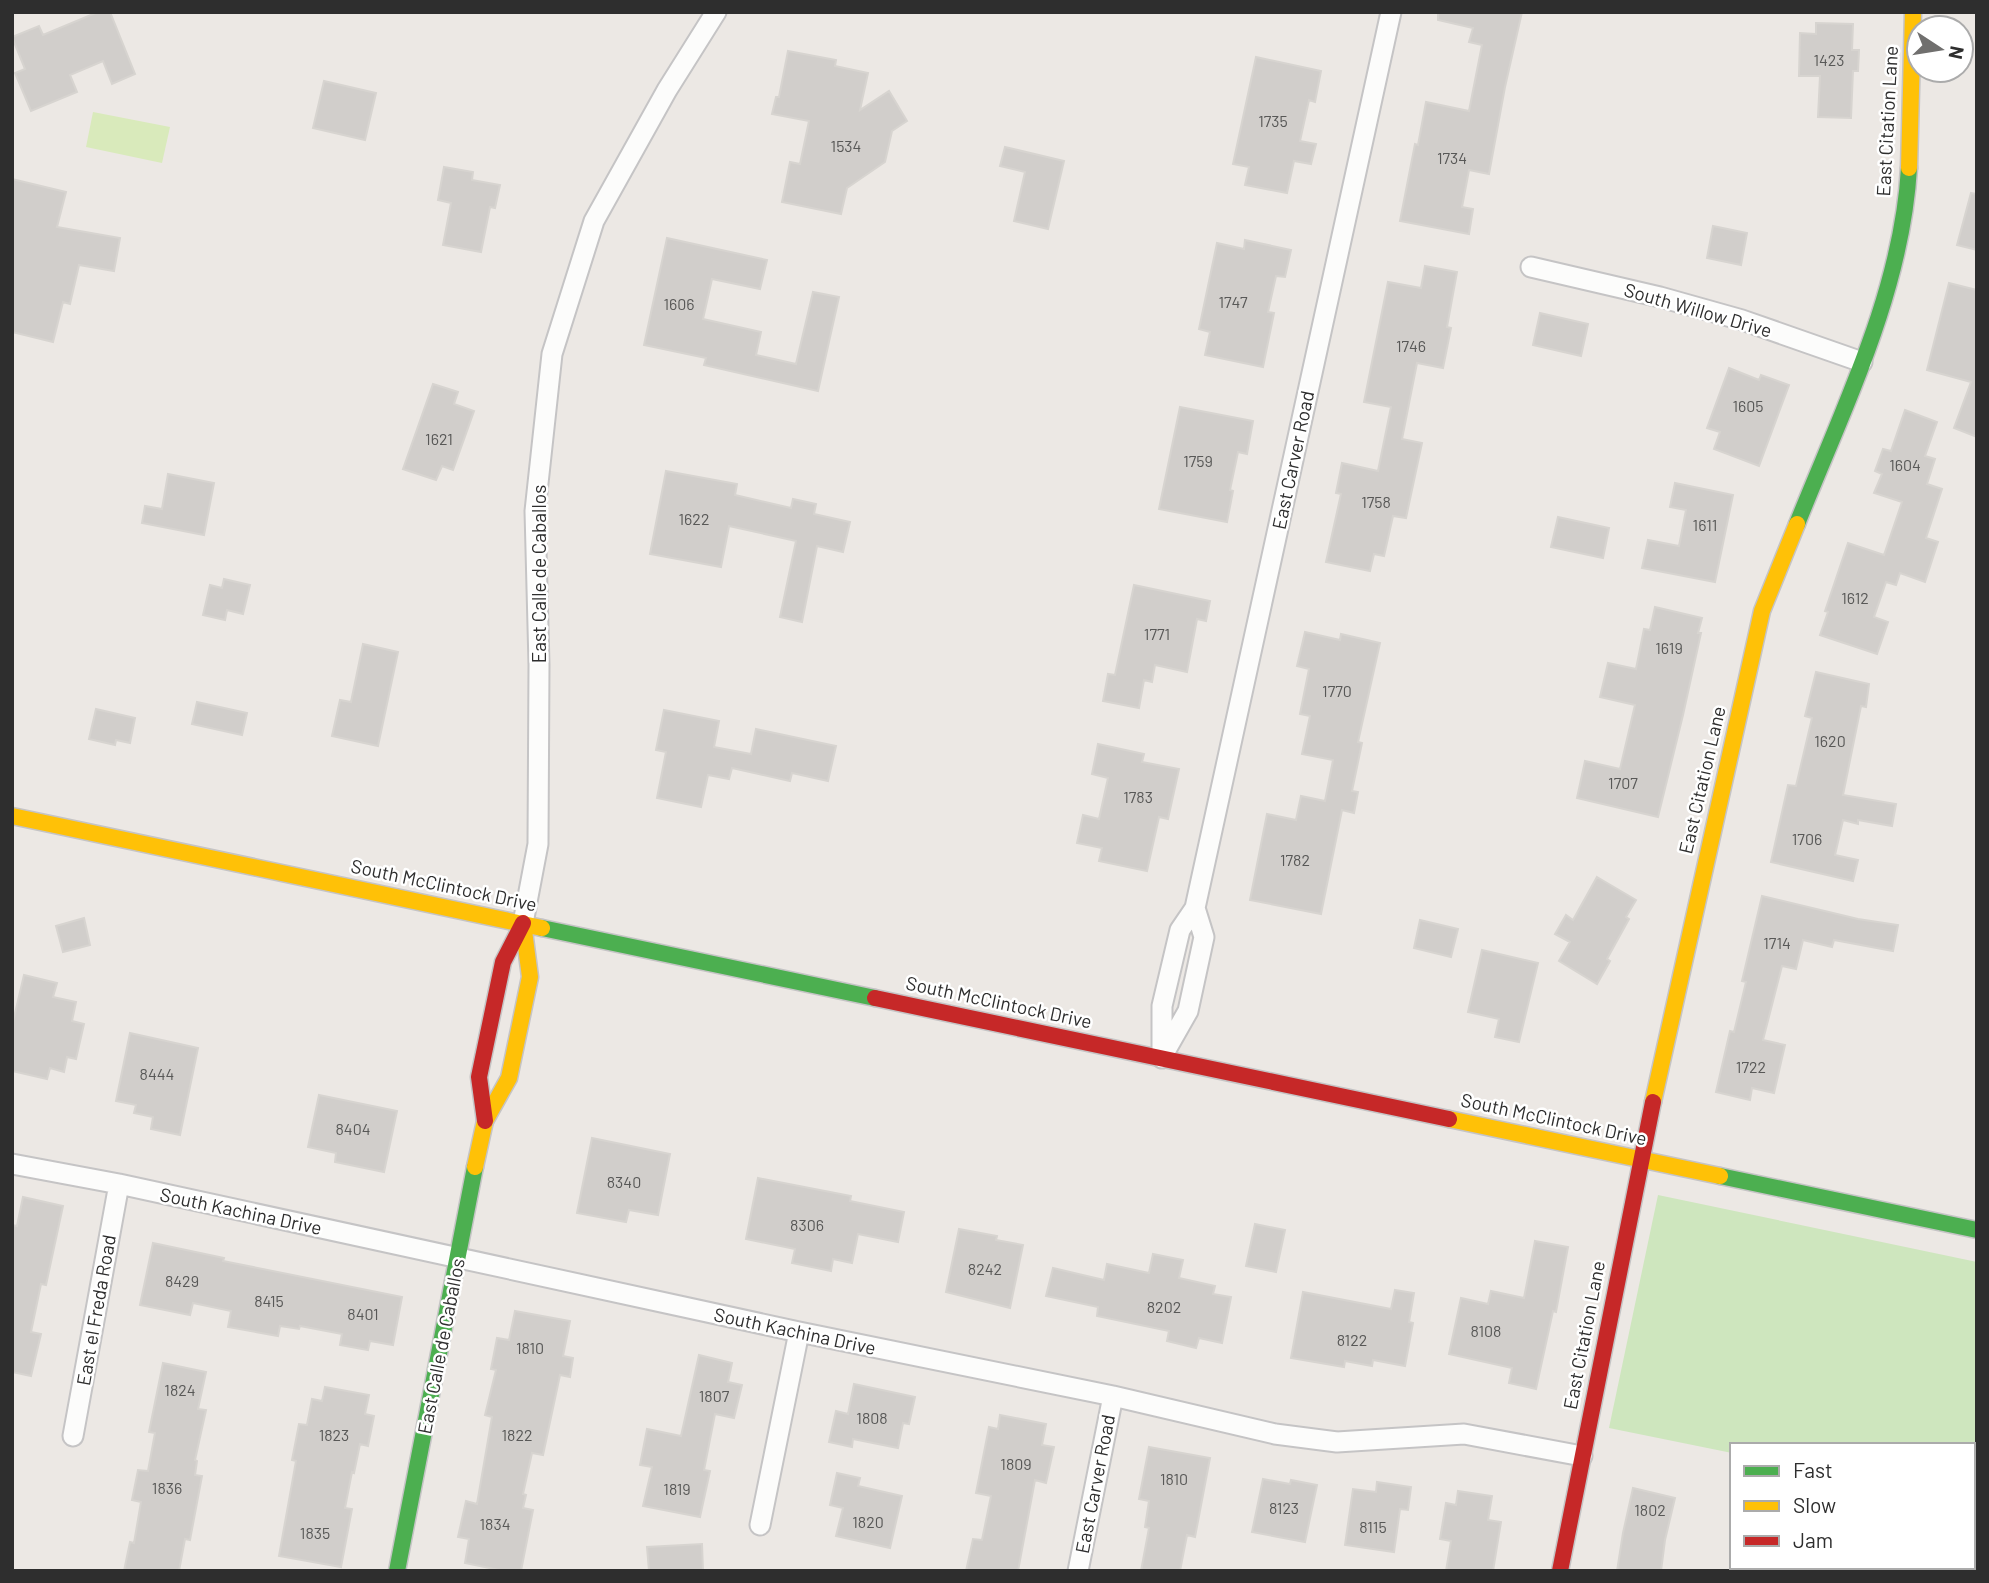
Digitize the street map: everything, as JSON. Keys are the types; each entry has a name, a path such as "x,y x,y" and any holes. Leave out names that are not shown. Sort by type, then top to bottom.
{"street":[{"name":"East Calle de Caballos","path":"523,923 538,844 539,665 535,511 552,354 594,221 667,90 716,12"},
{"name":"East Carver Road","path":"1161,1058 1188,1011 1204,937 1195,908 1391,12"},
{"name":"East Citation Lane","path":"1560,1571 1640,1159 1762,611 1862,362 1893,273 1909,172 1913,12"},
{"name":"South Willow Drive","path":"1531,267 1672,300 1742,320 1862,362"},
{"name":"South McClintock Drive","path":"12,816 1977,1230"},
{"path":"485,1121 509,1078 530,977 523,923"},
{"path":"485,1121 479,1077 503,962 523,923"},
{"name":"East Calle de Caballos","path":"397,1571 485,1121"},
{"name":"South Kachina Drive","path":"12,1164 119,1184 799,1332 1113,1396 1275,1434 1337,1441 1464,1434 1582,1456"},
{"name":"East el Freda Road","path":"73,1436 119,1184"},
{"path":"760,1525 799,1332"},
{"name":"East Carver Road","path":"1078,1571 1113,1396"}],"green space":[{"path":"93,112 170,127 162,163 86,147"},
{"path":"1658,1195 1977,1262 1977,1526 1975,1443 1730,1443 1730,1453 1609,1428"}],"building":[{"path":"98,12 110,12 135,74 112,84 103,61 70,75 77,92 31,111 15,73 25,69 12,37 39,26 43,35"},
{"path":"1438,12 1522,12 1489,174 1469,170 1462,207 1473,209 1469,234 1400,221 1426,102 1469,111 1482,45 1469,42 1473,28 1438,20"},
{"path":"1816,23 1853,24 1852,50 1859,50 1858,71 1853,71 1851,118 1818,117 1820,76 1799,76 1800,33 1816,34"},
{"path":"788,51 836,60 835,66 868,73 860,110 889,91 907,121 892,131 885,162 847,188 841,214 782,202 790,162 800,164 809,121 772,114 776,97 779,97"},
{"path":"1256,57 1321,71 1315,102 1309,100 1300,141 1316,144 1311,164 1294,161 1287,193 1245,185 1249,167 1233,164"},
{"path":"324,81 376,93 365,140 313,128"},
{"path":"1005,147 1064,161 1048,229 1014,221 1025,172 1000,166"},
{"path":"444,167 473,172 472,180 500,185 495,208 490,207 481,252 443,245 451,203 438,200"},
{"path":"12,179 66,192 57,227 120,238 114,271 79,265 70,304 63,302 53,342 12,332"},
{"path":"1971,193 1977,194 1977,250 1957,245"},
{"path":"1713,226 1747,233 1741,265 1707,258"},
{"path":"667,238 767,260 760,289 712,279 703,319 761,332 756,355 796,364 813,292 839,297 818,391 704,365 706,358 644,345"},
{"path":"1245,240 1291,250 1285,277 1276,276 1268,312 1274,313 1263,367 1205,355 1210,332 1199,329 1217,243 1244,249"},
{"path":"1425,266 1457,272 1447,327 1451,328 1443,368 1417,363 1402,439 1422,443 1406,518 1393,516 1384,556 1374,554 1370,571 1326,562 1341,494 1336,493 1342,463 1378,471 1391,407 1364,402 1388,282 1421,288"},
{"path":"1949,283 1977,290 1977,437 1954,428 1971,382 1927,370"},
{"path":"1540,313 1588,324 1581,356 1533,345"},
{"path":"1729,368 1759,380 1761,375 1789,385 1759,466 1714,449 1720,432 1707,428"},
{"path":"433,384 458,392 454,404 474,411 453,470 442,466 436,480 403,469"},
{"path":"1180,407 1253,421 1247,454 1238,452 1227,522 1159,509"},
{"path":"1905,410 1937,422 1925,456 1935,459 1927,484 1942,489 1926,538 1938,542 1925,582 1900,573 1896,585 1886,582 1874,617 1888,622 1877,654 1820,635 1828,612 1825,611 1848,543 1884,555 1902,502 1874,493 1882,474 1875,471 1883,449 1891,451"},
{"path":"666,471 737,484 735,495 791,508 793,499 816,504 814,514 850,522 843,552 817,546 802,622 780,617 796,541 729,526 721,567 650,554"},
{"path":"168,474 214,483 204,535 142,523 145,506 162,509"},
{"path":"1675,483 1733,495 1715,582 1642,568 1648,540 1679,546 1686,510 1670,507"},
{"path":"1558,517 1609,528 1603,558 1551,547"},
{"path":"224,579 250,585 243,614 227,610 225,620 203,615 210,585 222,588"},
{"path":"1134,585 1210,601 1206,621 1197,619 1187,672 1155,665 1152,682 1144,680 1139,708 1103,701 1108,674 1115,675"},
{"path":"1655,607 1702,618 1683,715 1658,817 1577,798 1585,761 1620,769 1635,705 1600,697 1608,663 1636,669 1644,629 1650,630"},
{"path":"1305,632 1340,640 1341,634 1380,643 1358,742 1362,743 1352,791 1358,792 1354,813 1342,810 1321,914 1250,900 1267,814 1296,820 1301,796 1325,801 1333,760 1302,754 1310,716 1300,714 1309,669 1297,666"},
{"path":"363,644 398,652 378,746 332,736 340,700 351,702"},
{"path":"1816,672 1869,684 1866,707 1861,706 1843,795 1896,804 1892,826 1858,820 1858,824 1843,820 1835,855 1858,860 1853,881 1771,862 1788,785 1796,786 1812,718 1805,716"},
{"path":"197,702 247,713 242,735 192,724"},
{"path":"96,709 135,718 130,743 116,740 115,745 89,739"},
{"path":"664,710 719,721 714,747 751,754 756,729 836,746 828,781 792,773 790,781 732,768 729,779 708,775 701,807 657,798 666,752 656,750"},
{"path":"1098,744 1144,754 1142,762 1179,769 1168,819 1159,817 1147,871 1099,861 1102,848 1077,843 1083,815 1099,819 1108,778 1092,774"},
{"path":"1597,877 1636,900 1607,959 1610,961 1597,984 1559,961 1570,942 1555,934 1566,915 1573,920"},
{"path":"1762,896 1858,919 1898,925 1893,951 1834,940 1832,947 1803,940 1796,969 1782,966 1763,1040 1785,1045 1774,1093 1752,1088 1750,1100 1716,1092 1730,1031 1734,1032 1746,982 1742,981"},
{"path":"84,918 90,945 63,952 56,926"},
{"path":"1420,920 1458,929 1451,957 1414,948"},
{"path":"1482,950 1538,963 1519,1042 1495,1037 1499,1019 1468,1012"},
{"path":"24,975 57,983 53,997 76,1002 72,1021 84,1024 76,1059 67,1057 64,1072 50,1068 47,1079 12,1071 12,1026"},
{"path":"130,1033 198,1048 180,1135 151,1129 153,1117 134,1113 136,1105 116,1101"},
{"path":"319,1095 397,1111 384,1172 335,1162 336,1153 308,1147"},
{"path":"592,1138 670,1154 658,1215 629,1210 626,1222 577,1213"},
{"path":"758,1178 851,1196 850,1201 904,1212 898,1242 858,1234 852,1263 833,1259 831,1271 792,1263 795,1249 746,1239"},
{"path":"23,1197 63,1206 46,1285 41,1284 31,1332 41,1334 31,1376 12,1372 12,1225 17,1226"},
{"path":"1255,1224 1285,1230 1276,1272 1246,1266"},
{"path":"959,1229 997,1236 996,1240 1023,1245 1010,1308 946,1292"},
{"path":"1535,1241 1568,1247 1556,1312 1553,1311 1536,1389 1509,1383 1512,1368 1449,1354 1461,1298 1488,1304 1491,1291 1524,1298"},
{"path":"153,1243 224,1258 223,1261 402,1297 393,1345 370,1341 368,1350 340,1345 342,1334 300,1326 299,1329 280,1326 278,1336 228,1327 231,1311 193,1303 190,1315 140,1305"},
{"path":"1153,1254 1183,1260 1179,1278 1215,1286 1213,1294 1231,1297 1222,1343 1199,1338 1196,1348 1167,1341 1169,1331 1097,1316 1098,1307 1046,1296 1053,1268 1104,1280 1107,1264 1149,1273"},
{"path":"1395,1290 1414,1293 1409,1322 1413,1323 1405,1366 1373,1360 1372,1366 1345,1361 1344,1367 1291,1358 1303,1292 1391,1309"},
{"path":"515,1311 570,1321 563,1356 573,1358 570,1377 560,1375 543,1455 532,1453 523,1494 526,1495 523,1508 533,1510 521,1571 504,1571 465,1563 469,1539 458,1537 466,1501 477,1504 492,1417 485,1415 496,1370 491,1369 497,1338 509,1340"},
{"path":"699,1355 732,1363 728,1382 742,1385 734,1418 715,1414 704,1470 710,1471 700,1517 643,1506 652,1467 640,1465 647,1429 681,1436"},
{"path":"163,1363 206,1372 198,1409 206,1410 195,1460 195,1475 202,1476 190,1540 185,1539 179,1571 124,1571 130,1542 134,1543 141,1502 132,1500 138,1470 148,1471 155,1433 149,1432"},
{"path":"854,1384 915,1397 909,1424 903,1423 898,1448 853,1439 852,1447 829,1442 836,1411 848,1414"},
{"path":"325,1387 369,1395 365,1414 374,1416 368,1446 360,1444 354,1473 352,1472 345,1508 352,1509 341,1567 279,1556 296,1461 292,1460 299,1424 307,1425 312,1399 322,1401"},
{"path":"1000,1415 1046,1424 1042,1445 1054,1447 1046,1483 1035,1480 1018,1571 966,1571 973,1539 982,1540 991,1496 976,1493 989,1427 998,1429"},
{"path":"1149,1447 1210,1458 1195,1537 1187,1535 1180,1571 1141,1571 1149,1528 1145,1527 1149,1501 1139,1499"},
{"path":"837,1473 860,1478 858,1486 902,1496 890,1548 836,1536 843,1508 830,1505"},
{"path":"1263,1479 1317,1485 1305,1542 1252,1532"},
{"path":"1377,1482 1411,1487 1408,1510 1400,1509 1394,1552 1345,1545 1353,1489 1376,1492"},
{"path":"1633,1488 1675,1498 1661,1571 1617,1571"},
{"path":"1458,1491 1492,1496 1488,1520 1501,1522 1493,1571 1446,1571 1451,1541 1440,1539 1446,1503 1456,1505"},
{"path":"702,1544 703,1571 649,1571 647,1547"}],"traffic: fast":[{"path":"1797,524 1850,394 1882,305 1895,260 1909,168"},
{"path":"542,928 875,998"},
{"path":"397,1571 475,1167"},
{"path":"1720,1176 1977,1230"}],"traffic: slow":[{"path":"1909,168 1913,12"},
{"path":"1653,1102 1762,611 1797,524"},
{"path":"12,816 542,928"},
{"path":"475,1167 485,1121 509,1078 530,977 523,923"},
{"path":"1449,1119 1720,1176"}],"traffic: jam":[{"path":"485,1121 479,1077 503,962 523,923"},
{"path":"875,998 1449,1119"},
{"path":"1560,1571 1653,1102"}]}
